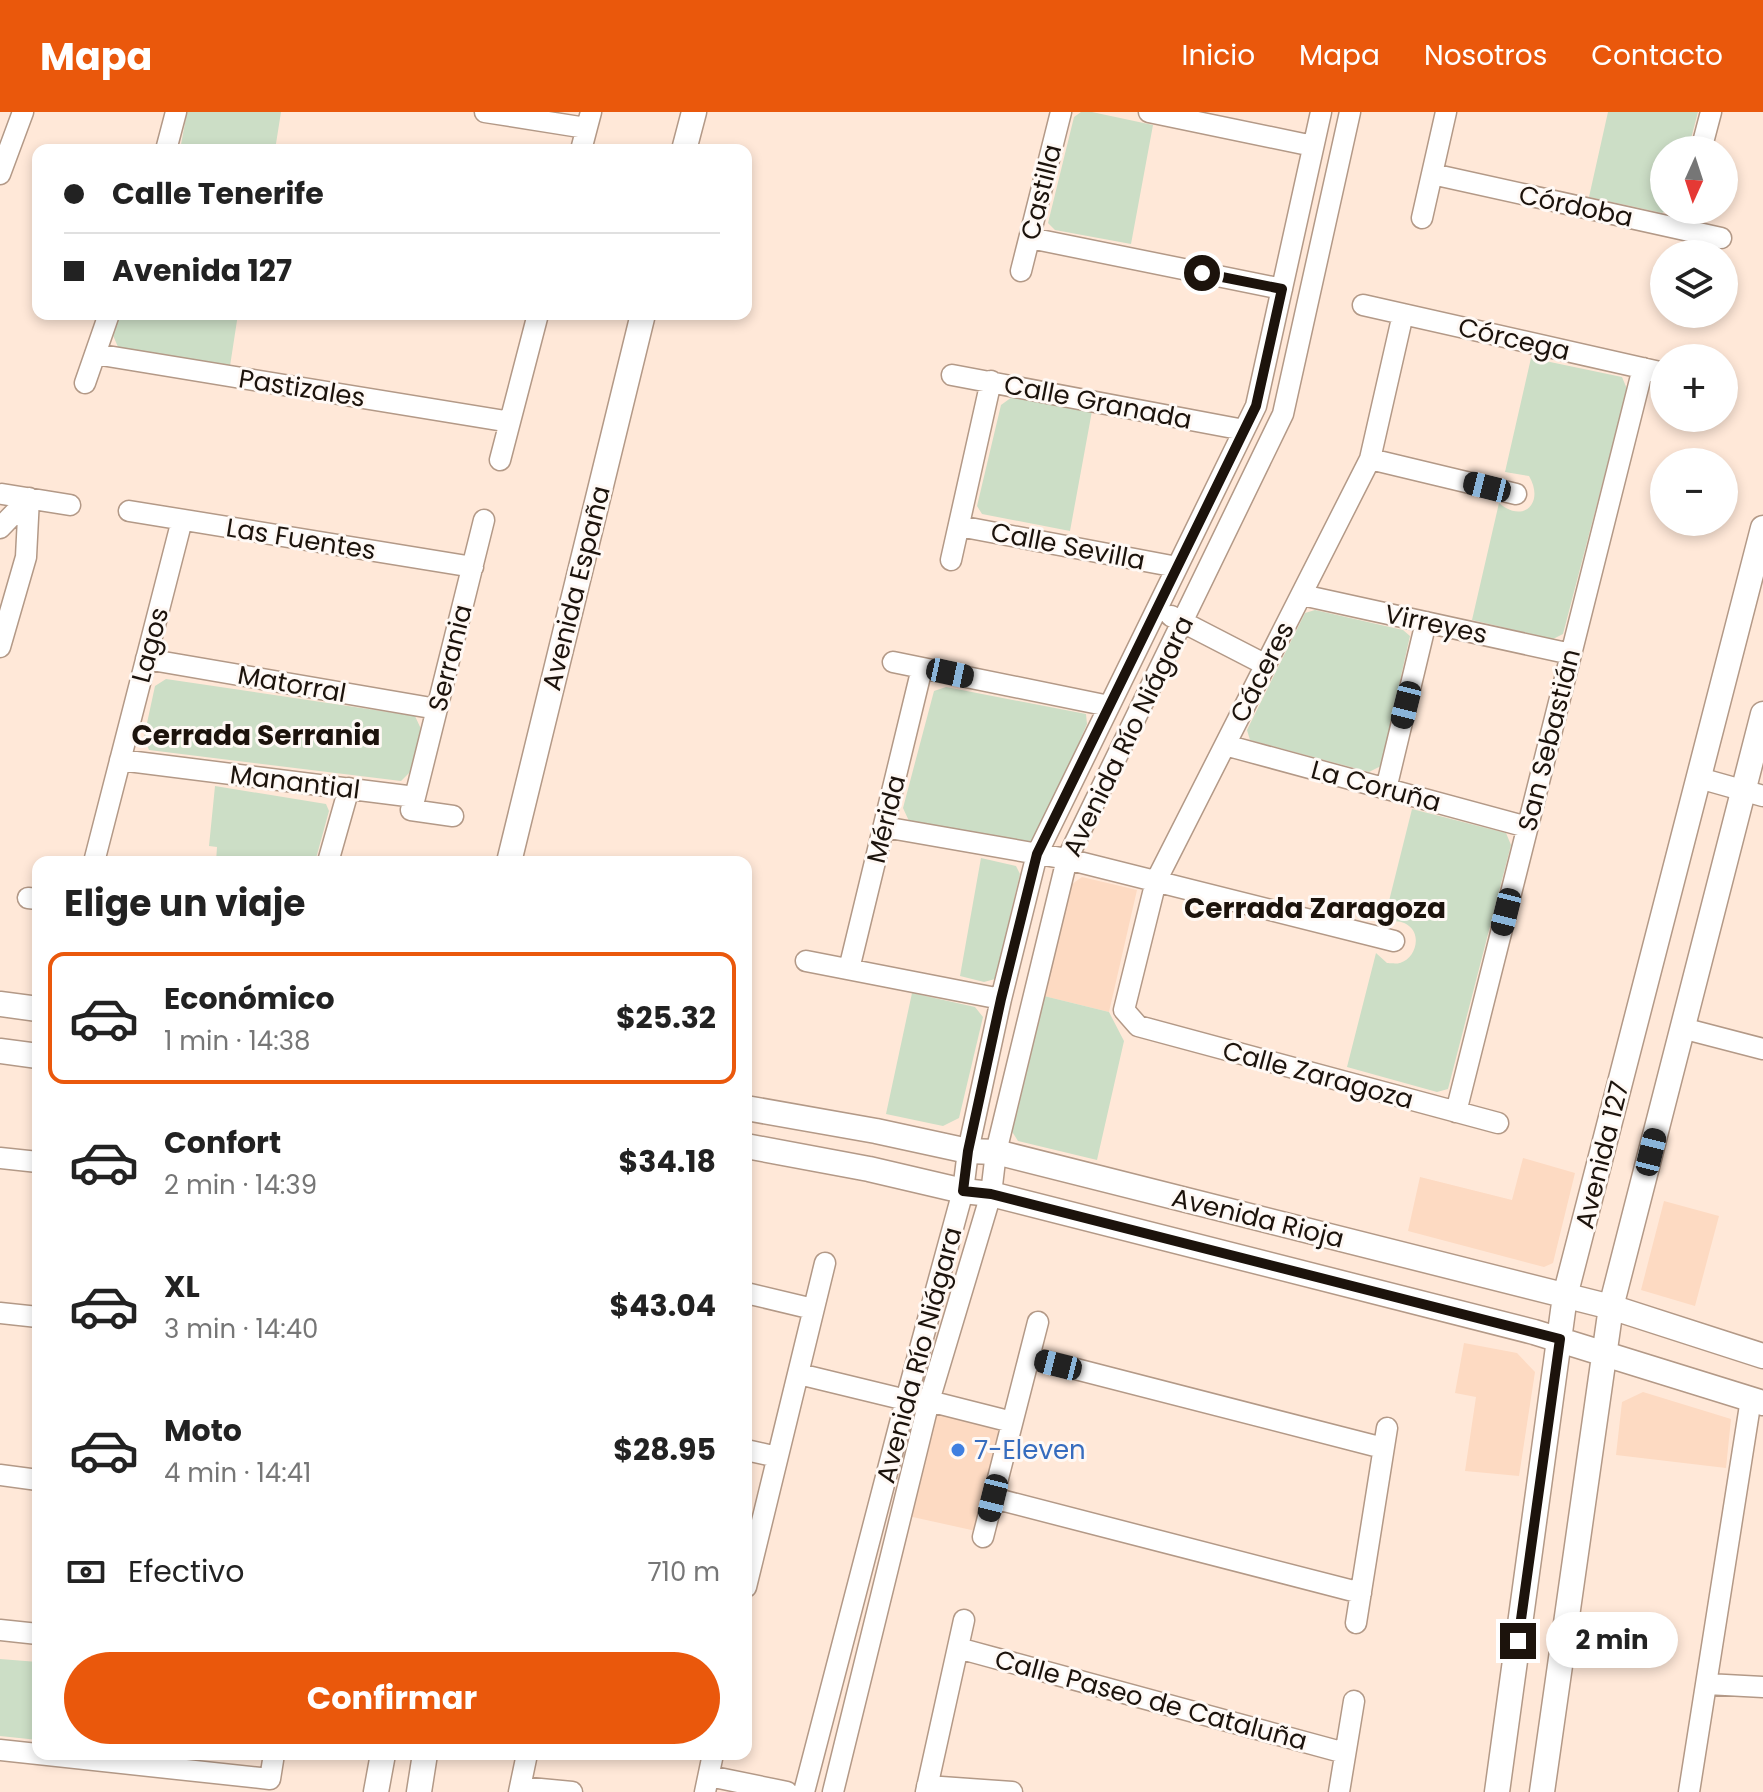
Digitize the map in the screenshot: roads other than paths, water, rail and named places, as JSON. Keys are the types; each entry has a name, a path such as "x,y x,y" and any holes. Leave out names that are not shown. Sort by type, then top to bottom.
{"main road":[{"path":"686,144 694,112"},
{"name":"Avenida España","path":"510,856 642,320"},
{"name":"Avenida 127","path":"1497,1792 1565,1296 1763,528"},
{"name":"Avenida 127","path":"1542,1792 1611,1307 1682,1028 1753,794 1763,714"},
{"path":"0,1004 32,1008"},
{"path":"0,1051 32,1055"},
{"name":"Avenida Rioja","path":"752,1109 968,1151 996,1152 1611,1307 1763,1356"},
{"path":"786,1154 792,1117"},
{"path":"869,1169 876,1131"},
{"name":"Avenida Rioja","path":"752,1147 869,1169 963,1191 991,1194 1560,1339 1757,1401"},
{"path":"376,1792 382,1760"},
{"path":"419,1792 424,1760"}],"street":[{"path":"0,174 23,112"},
{"path":"168,144 176,112"},
{"path":"485,112 588,120 582,144"},
{"name":"Castilla","path":"1021,271 1061,112"},
{"path":"1149,112 1313,146"},
{"name":"Avenida Río Niágara","path":"804,1792 963,1191 968,1151 1001,999 1037,854 1256,406 1321,112"},
{"name":"Avenida Río Niágara","path":"833,1792 929,1401 991,1194 996,1152 1067,859 1283,414 1350,112"},
{"path":"1422,218 1446,112"},
{"path":"1705,136 1711,112"},
{"name":"Córdoba","path":"1432,174 1650,213"},
{"name":"Córdoba","path":"1693,224 1721,238"},
{"path":"1030,238 1282,289"},
{"name":"Córcega","path":"1363,305 1650,370"},
{"name":"Cáceres","path":"1138,1026 1124,1010 1156,881 1370,459 1403,314"},
{"path":"85,383 107,320"},
{"path":"500,460 536,320"},
{"name":"Pastizales","path":"95,354 510,422"},
{"name":"San Sebastián","path":"1456,1112 1643,368"},
{"name":"Calle Granada","path":"952,375 1244,430"},
{"path":"951,560 991,381"},
{"path":"1370,459 1516,494"},
{"path":"2,494 70,505"},
{"path":"0,528 29,498"},
{"path":"0,647 26,557 29,498"},
{"name":"Las Fuentes","path":"129,511 473,567"},
{"name":"Lagos","path":"96,856 182,520"},
{"name":"Serrania","path":"415,797 484,520"},
{"name":"Calle Sevilla","path":"959,526 1177,567"},
{"name":"Virreyes","path":"1302,595 1571,654"},
{"path":"1157,609 1266,665"},
{"path":"1386,789 1426,622"},
{"name":"Matorral","path":"146,659 437,709"},
{"path":"893,662 1109,706"},
{"name":"Mérida","path":"849,969 922,668"},
{"name":"La Coruña","path":"1225,745 1527,827"},
{"name":"Manantial","path":"120,760 415,797 411,810 453,816"},
{"path":"1699,778 1753,794"},
{"path":"330,856 349,788"},
{"path":"884,827 1067,859 1394,941"},
{"path":"806,961 1001,999"},
{"name":"Calle Zaragoza","path":"1138,1026 1498,1123"},
{"path":"1682,1028 1763,1049"},
{"path":"0,1158 32,1161"},
{"path":"752,1562 825,1263"},
{"path":"752,1294 813,1309"},
{"path":"0,1313 32,1316"},
{"path":"983,1537 1038,1322"},
{"path":"1029,1357 1383,1448"},
{"path":"799,1374 1012,1422"},
{"path":"1689,1792 1757,1401"},
{"path":"1356,1623 1387,1428"},
{"path":"752,1451 777,1457"},
{"path":"0,1475 32,1479"},
{"path":"993,1498 1361,1593"},
{"name":"Calle Paseo de Cataluña","path":"964,1620 926,1789 1012,1792"},
{"path":"0,1630 32,1633"},
{"name":"Calle Paseo de Cataluña","path":"958,1648 1345,1753"},
{"path":"1707,1684 1763,1687"},
{"name":"Calle Paseo de Cataluña","path":"1339,1792 1354,1701"},
{"path":"0,1750 32,1753"},
{"path":"93,1760 270,1779 273,1760"},
{"path":"526,1760 520,1790 572,1792"},
{"path":"712,1760 707,1784 787,1792"}],"place":[{"name":"7-Eleven","path":"958,1450"}],"district":[{"name":"Cerrada Serrania","path":"256,735"},
{"name":"Cerrada Zaragoza","path":"1315,908"}]}
